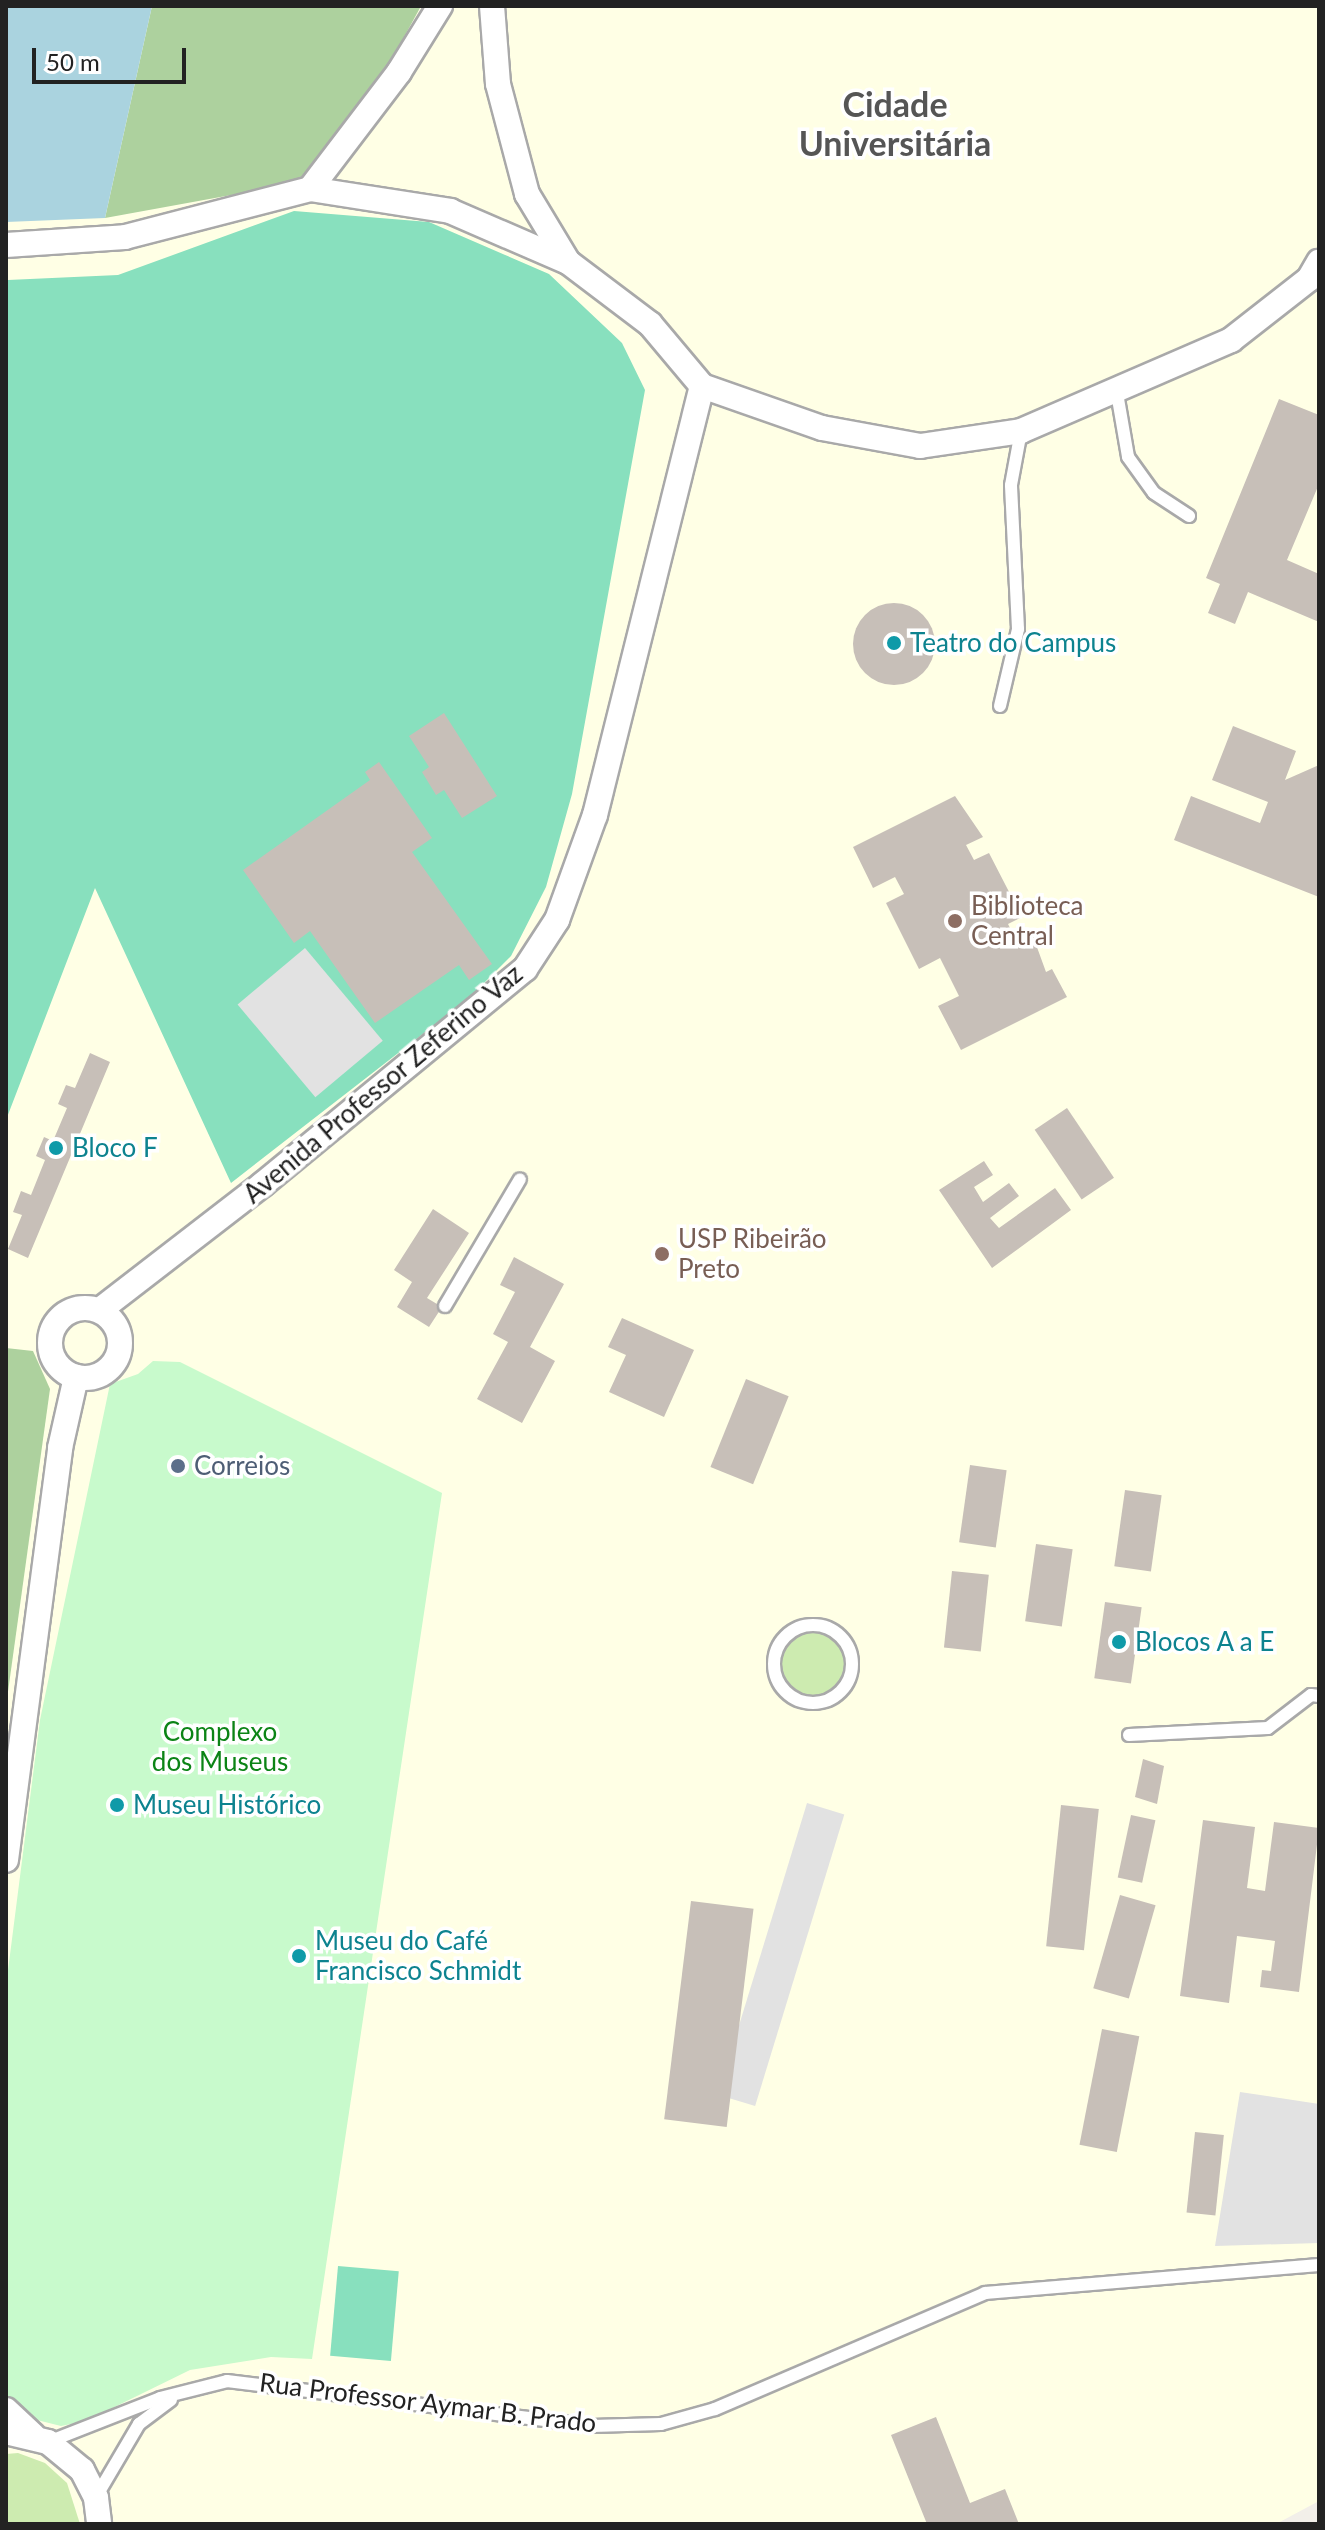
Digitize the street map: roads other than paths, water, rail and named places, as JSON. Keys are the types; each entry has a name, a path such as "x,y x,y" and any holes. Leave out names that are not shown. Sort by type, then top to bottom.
{"street":[{"path":"310,189 399,72 440,6"},
{"path":"492,6 498,84 527,194 568,262"},
{"path":"6,245 125,237 310,189 450,211 568,262 650,324 702,386 822,428 920,446 1021,431 1117,393 1231,340 1309,279 1319,262"},
{"name":"Avenida Professor Zeferino Vaz","path":"100,1310 390,1082 533,957 557,920 595,815 702,386"},
{"path":"78,1308 100,1310 117,1327 120,1351 104,1374 76,1377 56,1362 50,1338 53,1327 78,1308"},
{"path":"6,1860 58,1464 76,1377"},
{"path":"6,2410 82,2470 96,2498 99,2524"},
{"path":"6,2432 40,2438"}],"lane":[{"path":"1117,393 1128,457 1154,493 1189,516"},
{"path":"1000,706 1018,629 1011,485 1021,431"},
{"path":"445,1306 520,1179"},
{"path":"823,1625 849,1647 852,1672 830,1700 807,1703 785,1691 775,1656 796,1629 823,1625"},
{"path":"1129,1735 1268,1728 1311,1695 1319,1696"},
{"name":"Rua Professor Aymar B. Prado","path":"40,2438 184,2392 249,2381 592,2426 661,2424 715,2409 985,2293 1319,2265"},
{"name":"Rua Professor Aymar B. Prado","path":"96,2498 139,2424 184,2392"}],"water":[{"path":"6,6 152,6 105,218 6,222"}],"place":[{"name":"Teatro do Campus","path":"894,643"},
{"name":"Biblioteca Central","path":"955,921"},
{"name":"Bloco F","path":"56,1148"},
{"name":"USP Ribeirão Preto","path":"662,1254"},
{"name":"Correios","path":"178,1466"},
{"name":"Blocos A a E","path":"1119,1642"},
{"name":"Museu Histórico","path":"117,1805"},
{"name":"Museu do Café Francisco Schmidt","path":"299,1956"}],"district":[{"name":"Cidade Universitária","path":"895,122"}],"park label":[{"name":"Complexo dos Museus","path":"220,1747"}]}
